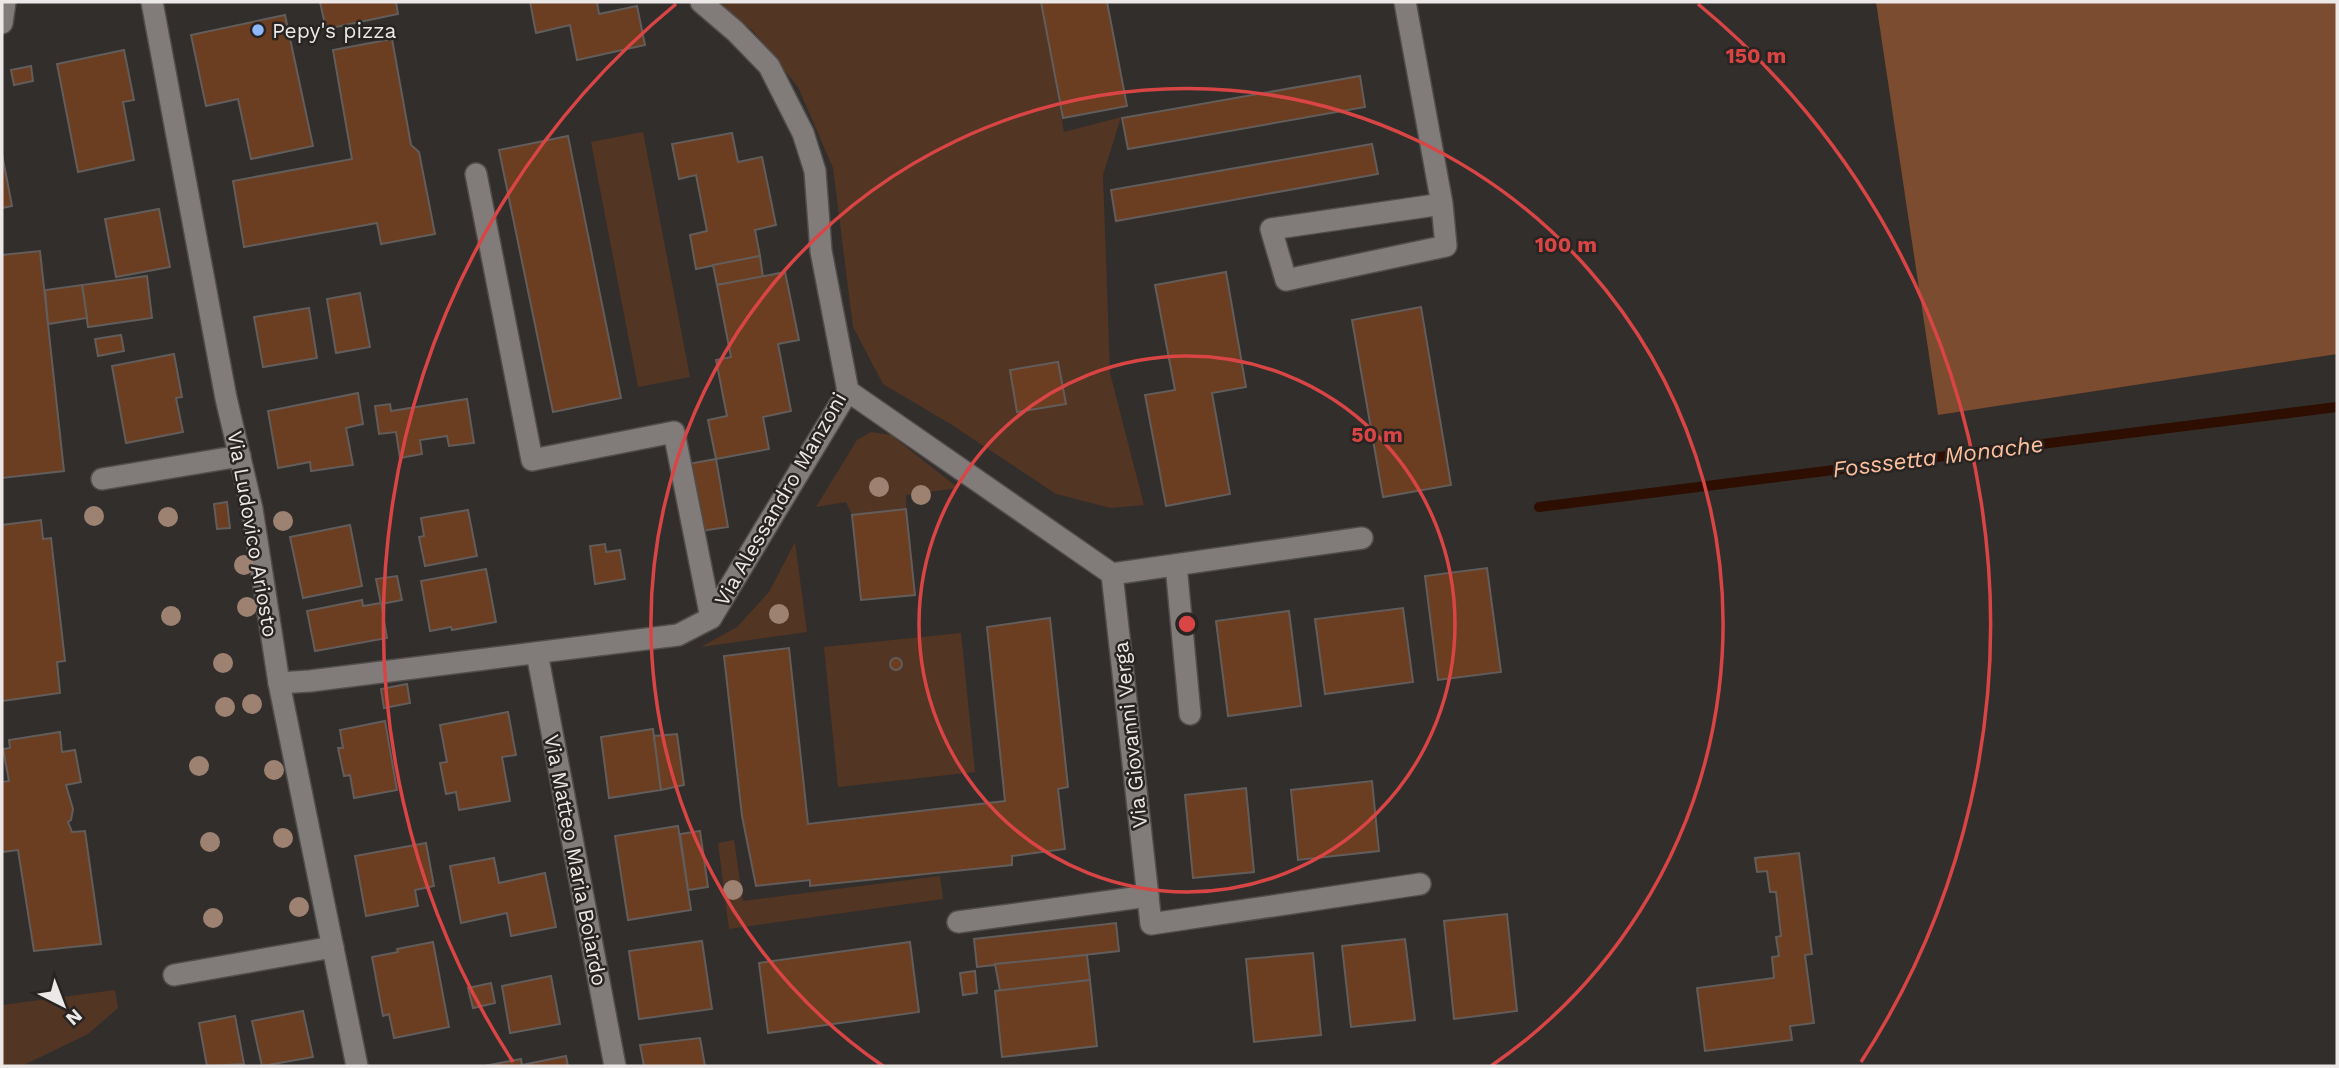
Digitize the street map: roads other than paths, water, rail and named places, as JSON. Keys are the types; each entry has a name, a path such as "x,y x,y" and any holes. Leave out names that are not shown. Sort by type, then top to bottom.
{"street":[{"path":"2,23 5,2"},
{"name":"Via Ludovico Ariosto","path":"152,2 226,398 252,509 279,683 357,1066"},
{"name":"Via Alessandro Manzoni","path":"279,683 678,635 710,618 848,391 821,251 815,171 803,133 769,66 735,31 701,2"},
{"path":"1405,2 1442,204 1446,246 1286,280 1272,229 1442,204"},
{"name":"Via Alessandro Manzoni","path":"476,174 532,460 674,432 710,618"},
{"path":"848,391 1112,574 1362,538"},
{"path":"102,479 240,456"},
{"path":"1176,565 1190,714"},
{"name":"Via Giovanni Verga","path":"1112,574 1151,924 1420,884"},
{"name":"Via Matteo Maria Boiardo","path":"537,653 615,1066"},
{"path":"958,922 1147,896"},
{"path":"174,975 333,947"}],"waterway":[{"name":"Fosssetta Monache","path":"1539,507 2337,407"}],"place":[{"name":"Pepy's pizza","path":"258,30"}]}
